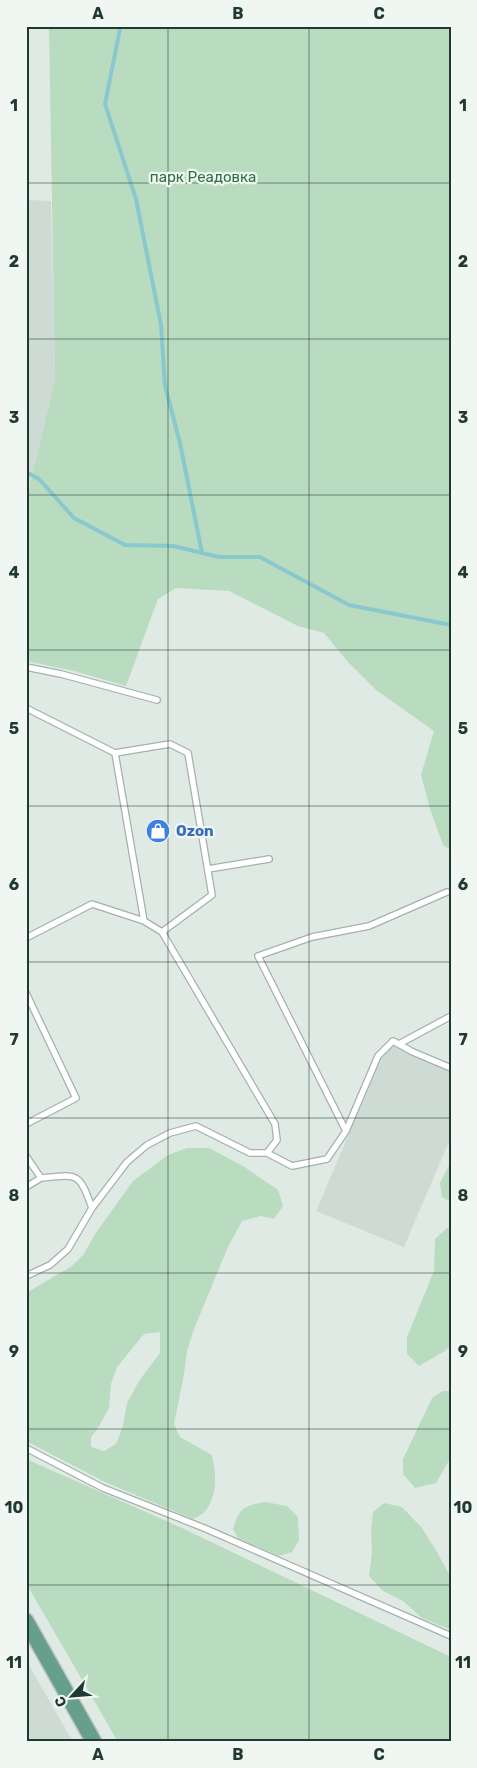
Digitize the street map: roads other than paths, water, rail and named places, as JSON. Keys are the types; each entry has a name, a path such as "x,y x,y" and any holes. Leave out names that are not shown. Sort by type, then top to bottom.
{"main road":[{"path":"26,1621 94,1742"}],"lane":[{"path":"26,667 61,674 157,700"},
{"path":"26,708 115,753 170,744 188,753 212,895 162,932"},
{"path":"115,753 144,921"},
{"path":"208,869 269,859"},
{"path":"346,1131 258,956 312,937 369,926 447,892"},
{"path":"26,938 92,904 144,921 162,932 275,1124 277,1140 267,1153"},
{"path":"26,993 76,1098 26,1124"},
{"path":"399,1044 451,1016"},
{"path":"26,1276 50,1265 68,1249 92,1208 127,1162 147,1145 170,1133 196,1126 250,1152 267,1153 292,1166 327,1160 346,1131 378,1056 393,1041 451,1068"},
{"path":"26,1156 41,1178"},
{"path":"26,1188 41,1178 74,1176 83,1185 92,1208"},
{"path":"26,1448 103,1488 204,1528 451,1636"}],"waterway":[{"path":"119,26 120,29 105,104 136,199 161,325 165,386 180,443 202,553"},
{"path":"26,472 39,479 74,518 125,545 173,546 219,557 260,557 349,605 451,625"}],"place":[{"name":"Ozon","path":"158,831"}],"park label":[{"name":"парк Реадовка","path":"203,177"}]}
